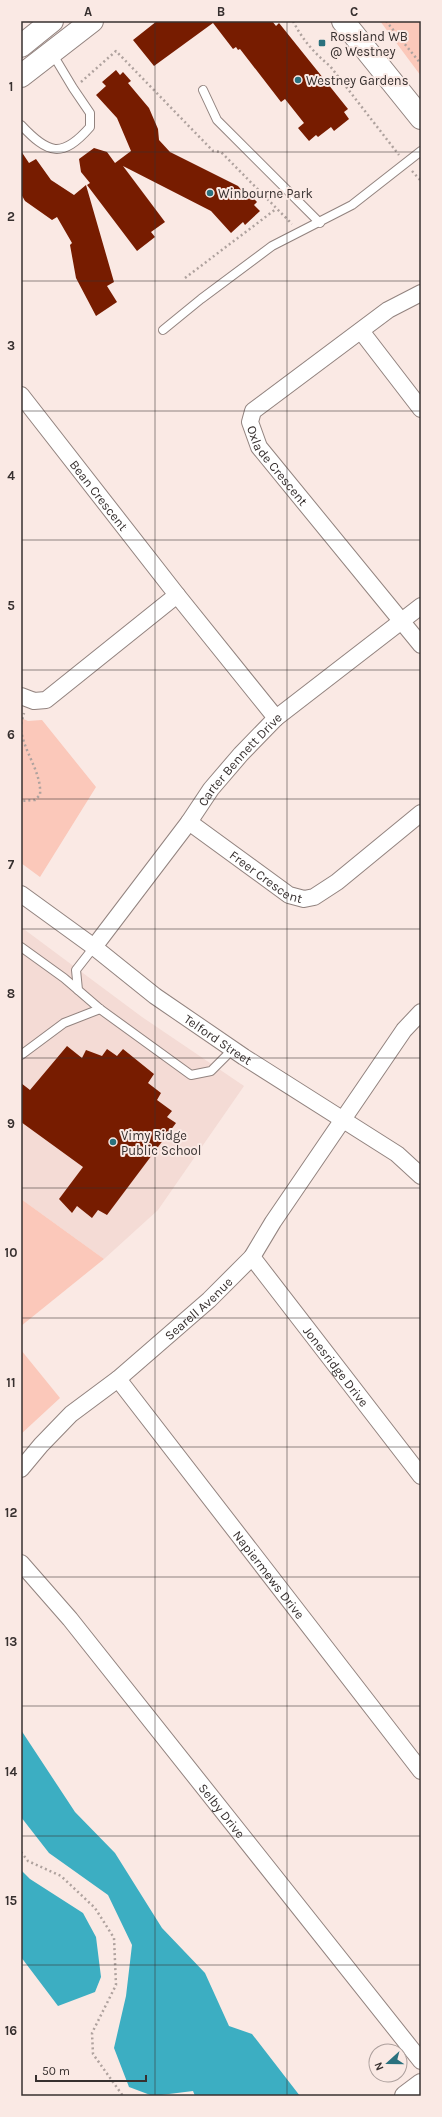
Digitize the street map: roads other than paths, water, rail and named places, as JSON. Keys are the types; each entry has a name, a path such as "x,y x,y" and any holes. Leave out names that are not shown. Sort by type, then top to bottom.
{"main road":[{"path":"21,46 52,21"},
{"path":"21,76 92,21"},
{"path":"343,21 421,118"}],"street":[{"name":"Oxlade Crescent","path":"402,620 259,447 250,422 253,411 388,310 421,293"},
{"path":"361,331 421,409"},
{"name":"Bean Crescent","path":"21,395 177,595 276,718"},
{"path":"21,696 34,701 46,700 177,595"},
{"name":"Carter Bennett Drive","path":"94,947 221,778 241,754 276,718 421,606"},
{"path":"402,620 421,645"},
{"name":"Freer Crescent","path":"189,822 289,895 304,899 314,897 337,882 421,813"},
{"name":"Telford Street","path":"21,894 94,947 155,996 233,1050 397,1154 421,1176"},
{"name":"Searell Avenue","path":"21,1469 41,1445 71,1414 118,1379 209,1300 252,1257 273,1222 404,1030 421,1012"},
{"name":"Jonesridge Drive","path":"252,1257 421,1476"},
{"name":"Napiermews Drive","path":"118,1379 421,1770"},
{"name":"Selby Drive","path":"21,1563 75,1625 421,2061"},
{"path":"405,2096 421,2084"}],"lane":[{"path":"21,125 43,146 56,150 71,145 90,127 90,113 73,88 52,52"},
{"path":"203,90 217,120 320,223"},
{"path":"163,330 201,299 272,246 320,223 352,205 421,150"},
{"path":"21,947 64,978 100,1009 191,1076 211,1071 233,1050"},
{"path":"78,990 76,970 94,947"},
{"path":"21,1055 64,1023 100,1009"}],"water":[{"path":"21,1730 75,1812 115,1853 162,1928 205,1973 229,2026 252,2034 300,2096 195,2096 193,2091 153,2096 129,2087 114,2048 126,1996 132,1945 108,1895 49,1853 21,1817"},
{"path":"21,1870 30,1879 83,1913 96,1937 101,1977 95,1992 58,2006 21,1957"}],"place":[{"name":"Rossland WB @ Westney","path":"322,43"},
{"name":"Westney Gardens","path":"298,80"},
{"name":"Winbourne Park","path":"210,193"},
{"name":"Vimy Ridge Public School","path":"113,1142"}]}
